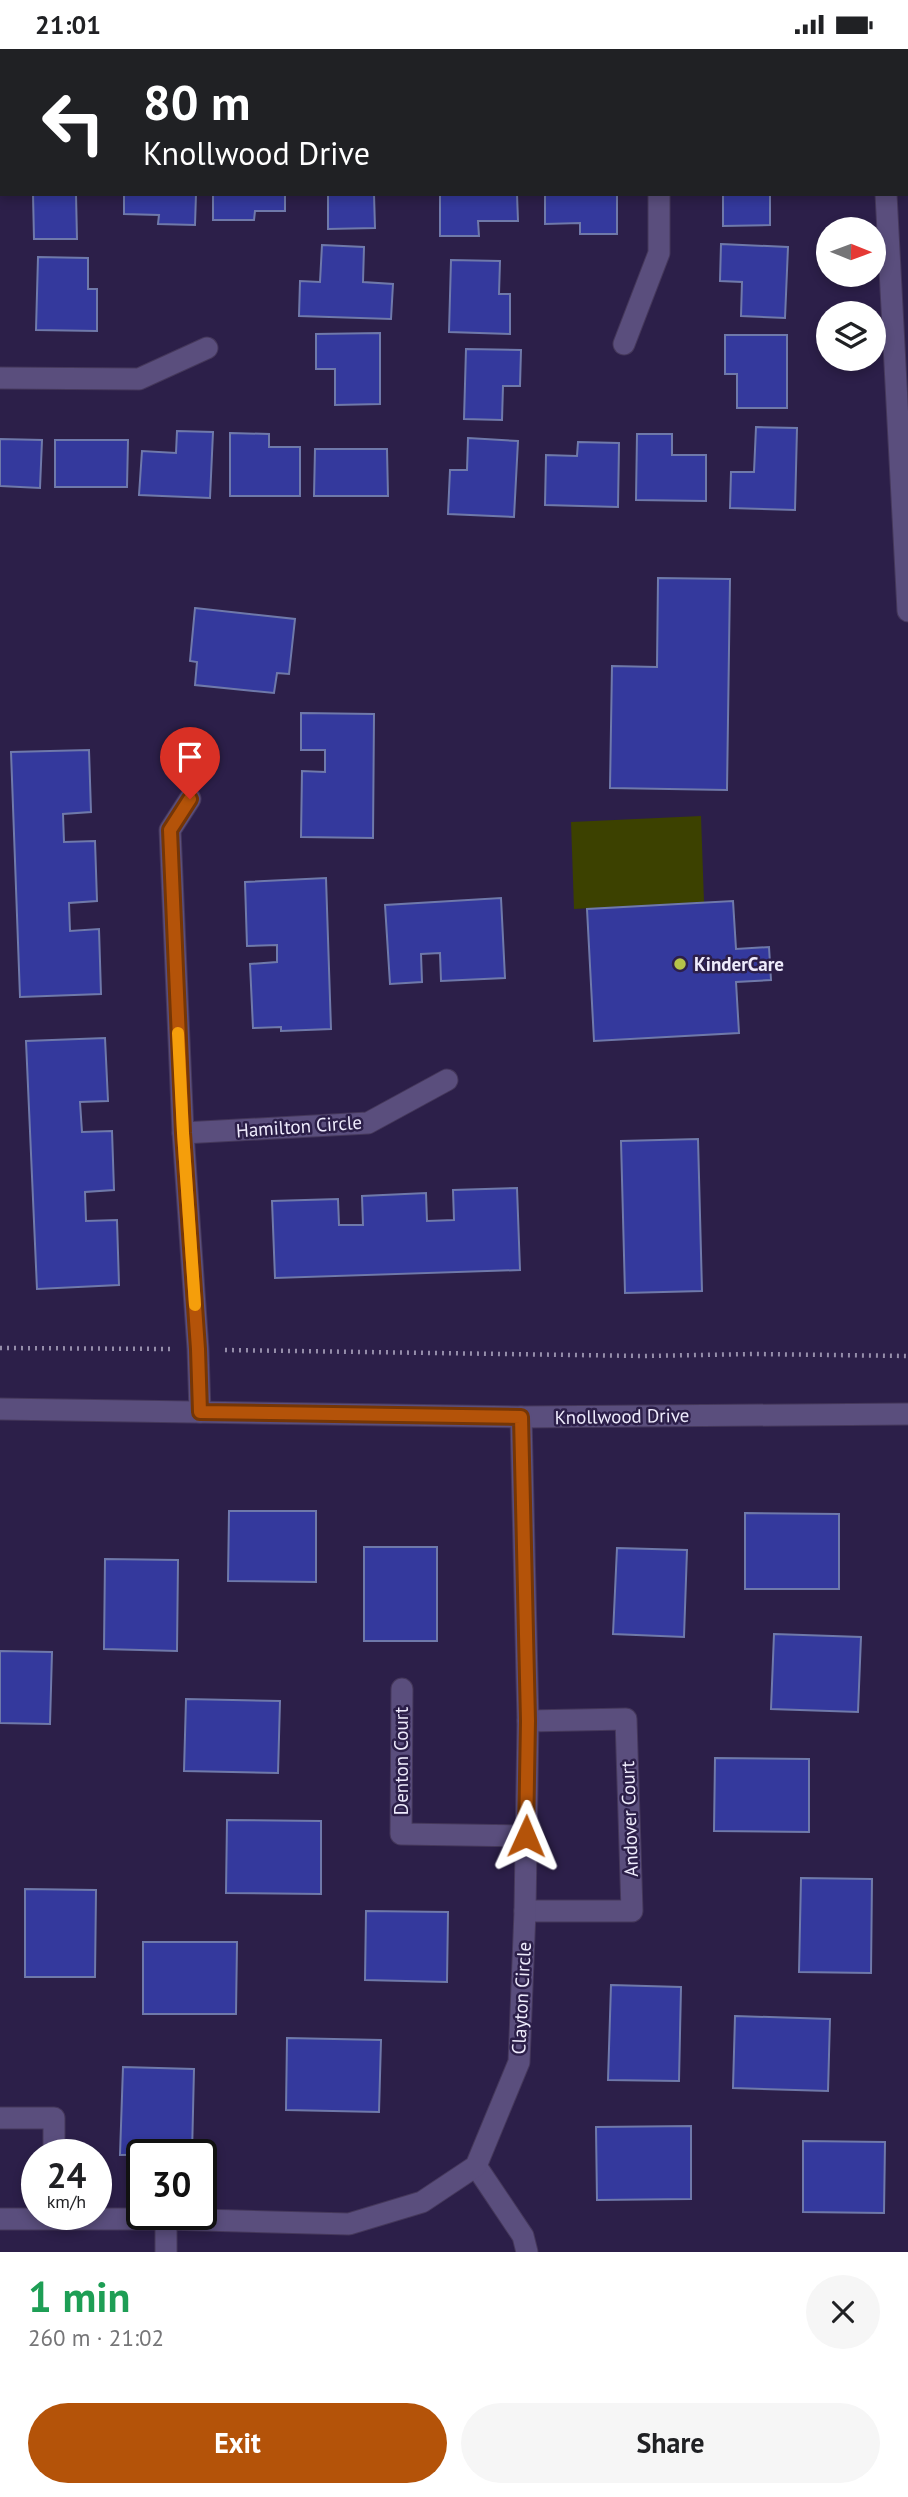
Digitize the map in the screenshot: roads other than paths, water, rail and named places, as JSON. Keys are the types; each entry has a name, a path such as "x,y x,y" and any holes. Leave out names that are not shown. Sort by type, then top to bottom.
{"street":[{"path":"624,344 659,253 659,196"},
{"path":"894,201 907,601"},
{"path":"0,377 139,379 207,348"},
{"path":"190,799 170,830 183,1133 200,1412"},
{"name":"Hamilton Circle","path":"183,1133 368,1123 447,1080"},
{"name":"Knollwood Drive","path":"0,1409 521,1417 908,1414"},
{"name":"Clayton Circle","path":"476,2166 519,2061 528,1721 521,1417"},
{"name":"Denton Court","path":"402,1689 401,1834 526,1836"},
{"name":"Andover Court","path":"525,1911 632,1912 626,1719 528,1721"},
{"path":"0,2118 54,2118 54,2139"},
{"path":"217,2220 349,2224 422,2202 476,2166 523,2236 527,2252"},
{"path":"0,2219 21,2218"},
{"path":"166,2230 166,2252"}],"place":[{"name":"KinderCare","path":"680,964"}]}
